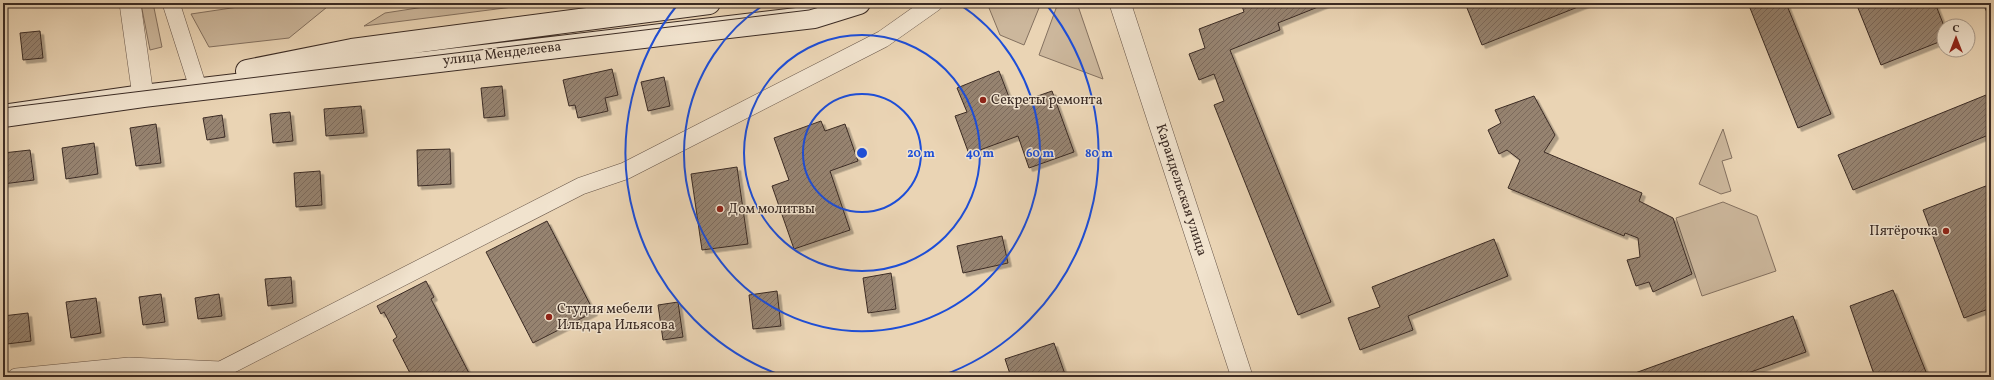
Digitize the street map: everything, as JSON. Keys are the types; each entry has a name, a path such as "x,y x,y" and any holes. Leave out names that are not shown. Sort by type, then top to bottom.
{"main road":[{"name":"улица Менделеева","path":"143,96 196,81 352,50 709,3"},
{"name":"улица Менделеева","path":"3,116 143,96 814,17 859,3"}],"street":[{"path":"130,3 143,96"},
{"path":"171,3 196,81"},
{"path":"16,377 129,366 214,374 581,186 625,172 883,39 934,3"},
{"name":"Караидельская улица","path":"1120,3 1242,377"}],"shaded area":[{"path":"153,3 162,47 150,50 141,4"},
{"path":"265,3 332,3 289,38 209,47 191,14"},
{"path":"450,3 544,3 364,26 385,13"},
{"path":"987,3 1041,3 1024,45 1000,35"},
{"path":"1058,3 1077,3 1103,79 1039,55"},
{"path":"1723,129 1732,158 1722,161 1731,191 1721,194 1699,184"},
{"path":"1723,202 1757,216 1776,271 1702,296 1676,218"}],"building":[{"path":"1241,3 1328,3 1278,23 1280,30 1230,50 1331,302 1298,315 1214,105 1224,101 1214,74 1199,80 1189,54 1205,48 1199,29 1244,12"},
{"path":"1480,3 1588,3 1482,45 1467,8"},
{"path":"1748,3 1786,3 1831,114 1798,128"},
{"path":"1856,3 1935,3 1941,18 1936,18 1936,43 1881,65"},
{"path":"1991,6 1991,21 1985,8"},
{"path":"40,31 43,58 23,60 20,33"},
{"path":"612,69 618,95 605,98 608,111 578,118 575,105 569,106 563,80"},
{"path":"999,71 1012,105 1052,91 1074,152 1029,168 1018,136 969,154 955,116 967,112 957,88"},
{"path":"664,77 670,106 648,111 641,82"},
{"path":"502,86 505,116 484,118 481,88"},
{"path":"1991,93 1991,134 1853,190 1838,155"},
{"path":"1534,96 1555,135 1544,152 1642,193 1639,201 1673,218 1692,274 1653,292 1649,282 1636,286 1627,260 1640,257 1638,238 1625,233 1624,236 1508,188 1520,160 1507,150 1499,154 1488,130 1501,123 1495,110"},
{"path":"361,106 364,133 326,136 324,109"},
{"path":"290,112 293,141 273,143 270,114"},
{"path":"222,115 225,137 207,140 203,118"},
{"path":"821,121 825,131 845,124 858,161 830,171 850,230 794,249 772,186 789,180 774,138"},
{"path":"156,124 161,163 136,166 130,128"},
{"path":"94,143 98,174 66,179 62,148"},
{"path":"450,149 451,184 418,186 417,150"},
{"path":"30,150 34,180 3,184 3,153"},
{"name":"Дом молитвы","path":"737,167 748,244 702,250 691,174"},
{"path":"320,171 322,205 296,207 294,173"},
{"path":"1991,184 1991,308 1964,318 1923,210"},
{"path":"547,221 594,312 533,343 486,252"},
{"path":"1002,236 1008,263 963,273 957,246"},
{"path":"1494,239 1508,276 1408,316 1413,330 1360,350 1348,318 1380,307 1372,287"},
{"path":"891,273 896,309 868,313 863,278"},
{"path":"291,277 293,303 268,306 265,279"},
{"path":"426,281 434,297 431,299 471,377 412,377 393,340 397,337 384,312 381,314 377,306"},
{"path":"1893,290 1928,377 1875,377 1850,306"},
{"path":"777,291 781,326 753,329 749,295"},
{"path":"161,294 165,322 143,325 139,297"},
{"path":"219,294 222,316 198,319 195,298"},
{"path":"96,298 101,333 71,338 66,302"},
{"path":"678,302 683,337 663,340 658,305"},
{"path":"28,313 31,341 7,344 3,316"},
{"path":"1793,316 1806,352 1737,377 1624,377"},
{"path":"1054,343 1066,377 1011,377 1005,359"},
{"path":"656,374 657,377 634,377"}],"tram line":[{"path":"3,108 809,10 833,3"}],"place":[{"name":"Секреты ремонта","path":"983,100"},
{"name":"Дом молитвы","path":"720,209"},
{"name":"Пятёрочка","path":"1946,231"},
{"name":"Студия мебели Ильдара Ильясова","path":"549,317"}]}
